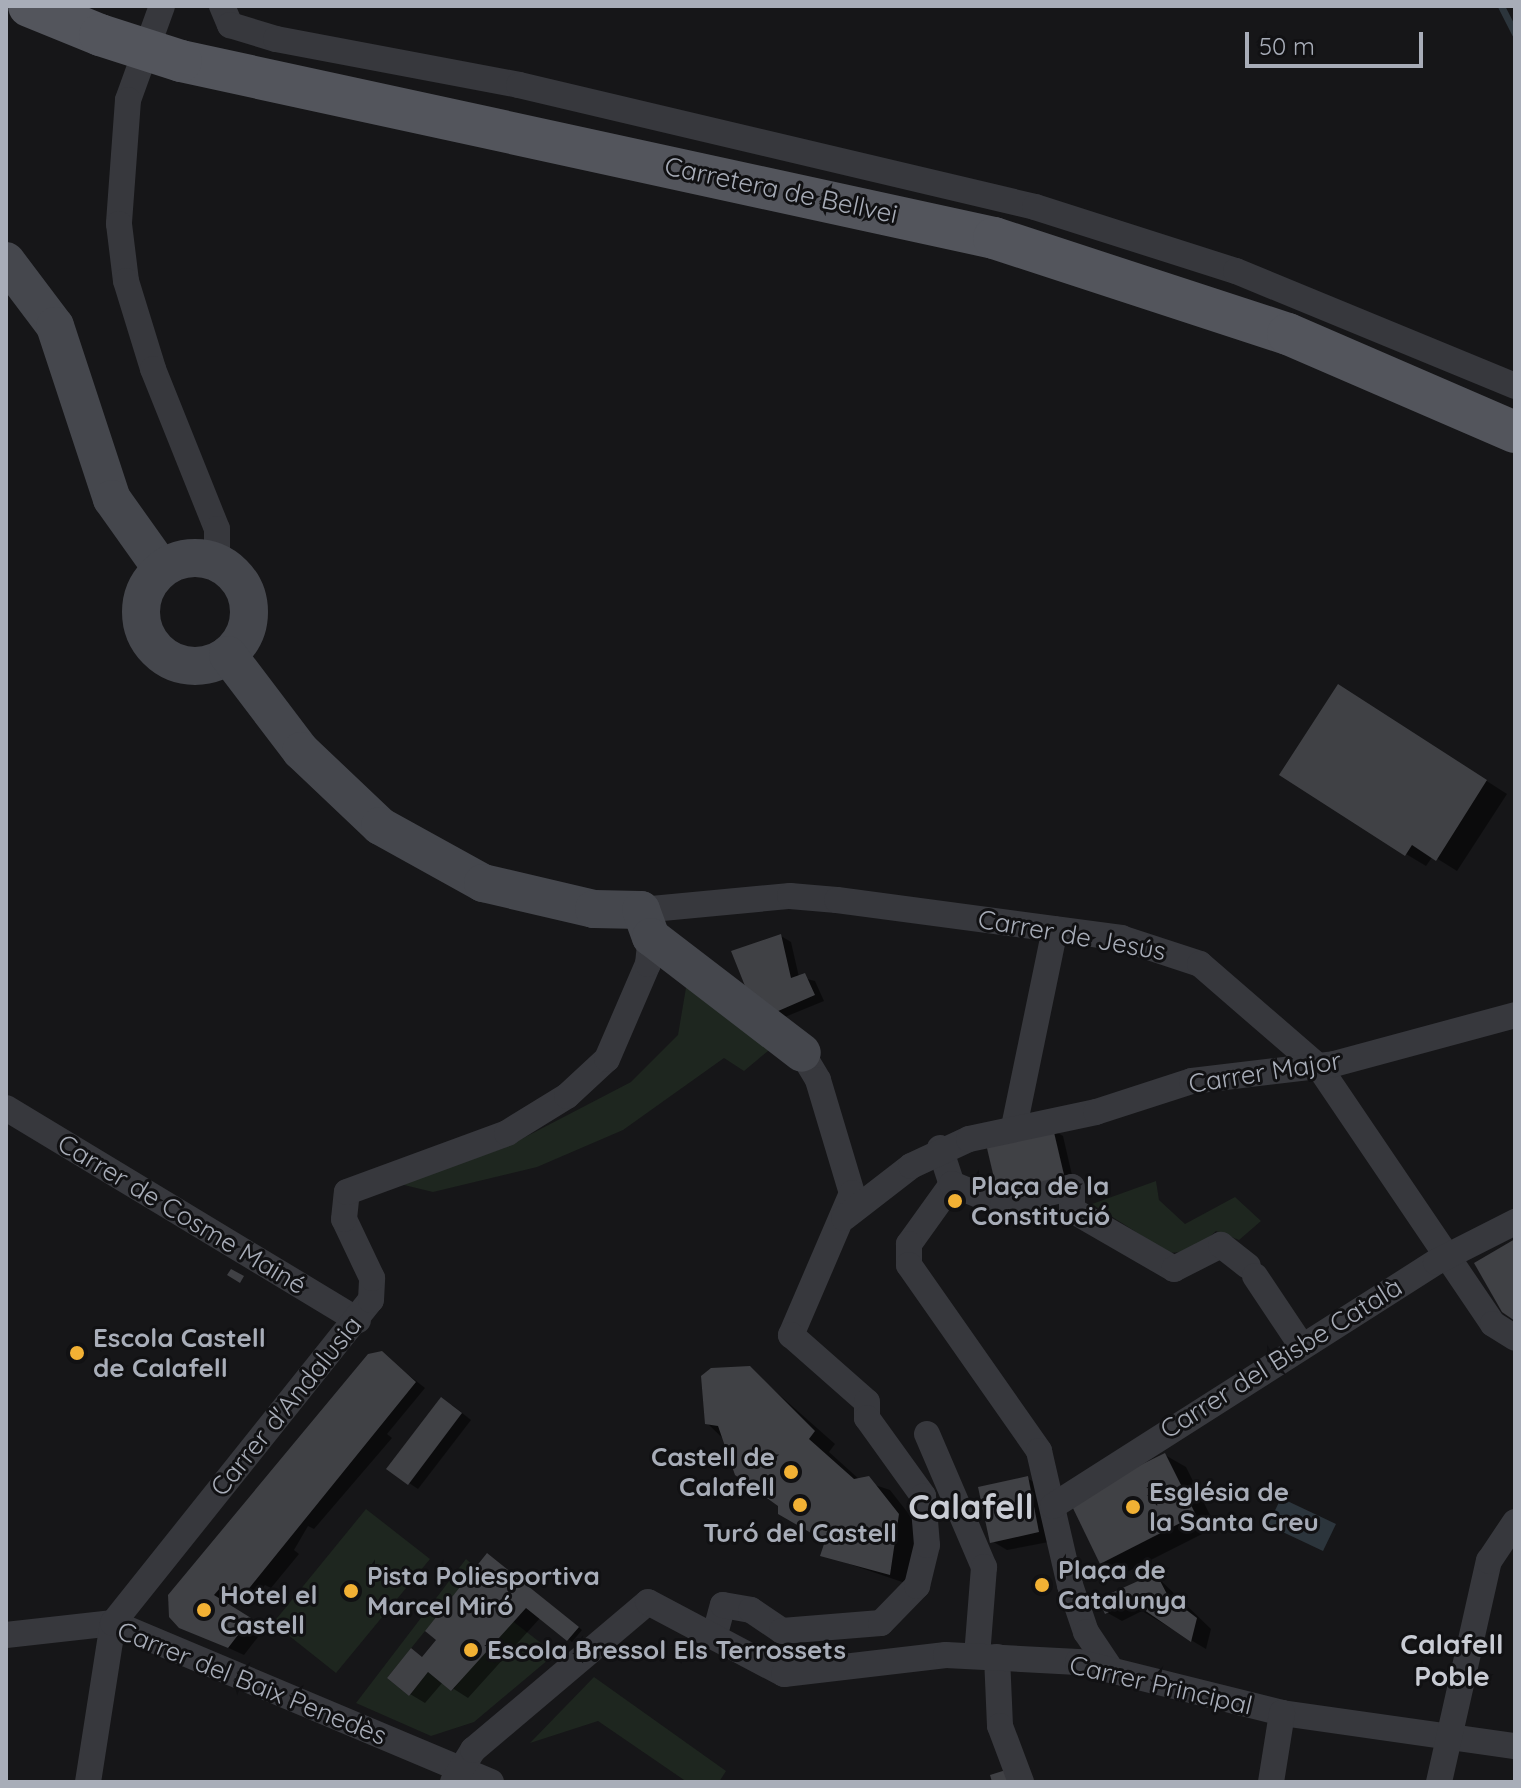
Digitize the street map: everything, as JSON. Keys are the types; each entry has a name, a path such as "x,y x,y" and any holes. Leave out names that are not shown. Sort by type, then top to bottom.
{"main road":[{"name":"Carretera de Bellvei","path":"29,6 100,35 181,61 994,238 1288,334 1515,432"}],"street":[{"path":"162,6 128,100 119,224 126,281 153,369 217,529 217,563"},
{"path":"222,6 230,25 276,39 519,85 1035,207 1236,271 1515,386"},
{"path":"6,261 55,326 112,499 161,568"},
{"path":"185,558 217,563 241,582 249,602 248,626 228,655 186,666 149,643 140,604 161,568 185,558"},
{"path":"228,655 301,751 380,826 483,883 646,924 802,1053 818,1080 852,1193 844,1218 791,1329 867,1402 867,1418 923,1496 927,1545 917,1586 881,1623 782,1631 751,1610 723,1605 715,1634"},
{"name":"Carrer de Jesús","path":"646,924 790,896 1055,929 1167,948 1200,964 1319,1067 1493,1324 1515,1338"},
{"name":"Carrer d'Andalusia","path":"113,1623 371,1300 372,1278 344,1219 347,1192 507,1133 567,1096 607,1059 648,964 646,924"},
{"path":"1014,1127 1033,1066 1055,929"},
{"name":"Carrer Major","path":"940,1148 1014,1127 1096,1112 1192,1081 1319,1067 1515,1015"},
{"name":"Carrer de Cosme Mainé","path":"6,1108 358,1320"},
{"path":"844,1218 911,1166 940,1148 952,1184"},
{"path":"952,1184 1003,1205 1072,1187 1072,1210 1174,1269 1221,1245 1251,1271 1301,1345"},
{"path":"952,1184 909,1244 909,1265 1039,1451 1086,1632 1110,1668"},
{"name":"Carrer del Bisbe Català","path":"1053,1506 1301,1345 1449,1255 1515,1222"},
{"path":"927,1434 951,1486 953,1509 984,1567 987,1656 1000,1726 1021,1782"},
{"path":"923,1496 951,1486"},
{"path":"1439,1782 1445,1738 1489,1561 1515,1522"},
{"name":"Carrer Principal","path":"456,1775 635,1607 648,1602 679,1614 784,1674 987,1656 1110,1668 1140,1680 1282,1713 1515,1746"},
{"path":"88,1782 113,1623"},
{"name":"Carrer del Baix Penedès","path":"6,1635 113,1623 456,1775 491,1782"},
{"path":"1271,1782 1282,1713"}],"shaded area":[{"path":"687,982 775,1045 744,1071 724,1058 623,1130 537,1167 433,1192 400,1184 504,1148 631,1082 678,1035"},
{"path":"1156,1181 1159,1200 1185,1224 1235,1197 1261,1221 1239,1240 1216,1231 1195,1251 1169,1253 1092,1204"},
{"path":"1281,1498 1336,1524 1323,1551 1268,1525"},
{"name":"Pista Poliesportiva Marcel Miró","path":"366,1509 430,1559 336,1673 273,1623"},
{"path":"466,1559 476,1568 387,1678 409,1696 428,1672 452,1691 510,1619 555,1654 474,1722 431,1736 356,1703"},
{"path":"594,1677 726,1771 719,1782 687,1782 598,1721 530,1743"}],"building":[{"path":"1338,684 1487,780 1436,861 1412,845 1405,856 1279,775"},
{"path":"781,934 791,978 805,973 815,995 769,1015 747,991 731,951"},
{"path":"1053,1128 1065,1179 998,1195 986,1144"},
{"path":"1515,1239 1515,1321 1502,1312 1474,1263"},
{"path":"231,1269 244,1276 240,1283 227,1275"},
{"path":"382,1351 416,1382 238,1602 221,1587 214,1595 251,1618 228,1648 179,1628 169,1617 168,1595 368,1354"},
{"name":"Castell de Calafell","path":"750,1366 815,1431 809,1439 854,1479 869,1476 899,1514 890,1575 820,1556 825,1541 778,1514 778,1506 735,1475 718,1426 705,1424 701,1376 711,1368"},
{"path":"441,1397 462,1413 408,1485 386,1469"},
{"name":"Església de la Santa Creu","path":"1165,1453 1196,1515 1100,1564 1069,1500"},
{"path":"1028,1476 1039,1532 990,1543 978,1487"},
{"path":"487,1553 579,1627 567,1641 526,1608 451,1691 428,1672 409,1696 387,1678 411,1648 422,1657 436,1640 425,1631"},
{"path":"1156,1573 1168,1596 1197,1618 1191,1642 1131,1601 1105,1614 1098,1599"},
{"path":"1009,1769 1013,1782 992,1782 990,1775"}],"waterway":[{"path":"1501,6 1515,34"}],"place":[{"name":"Plaça de la Constitució","path":"955,1201"},
{"name":"Escola Castell de Calafell","path":"77,1353"},
{"name":"Castell de Calafell","path":"791,1472"},
{"name":"Turó del Castell","path":"800,1505"},
{"name":"Església de la Santa Creu","path":"1133,1507"},
{"name":"Plaça de Catalunya","path":"1042,1585"},
{"name":"Pista Poliesportiva Marcel Miró","path":"351,1591"},
{"name":"Hotel el Castell","path":"204,1610"},
{"name":"Escola Bressol Els Terrossets","path":"471,1650"}],"district":[{"name":"Calafell","path":"971,1507"},
{"name":"Calafell Poble","path":"1452,1660"}]}
